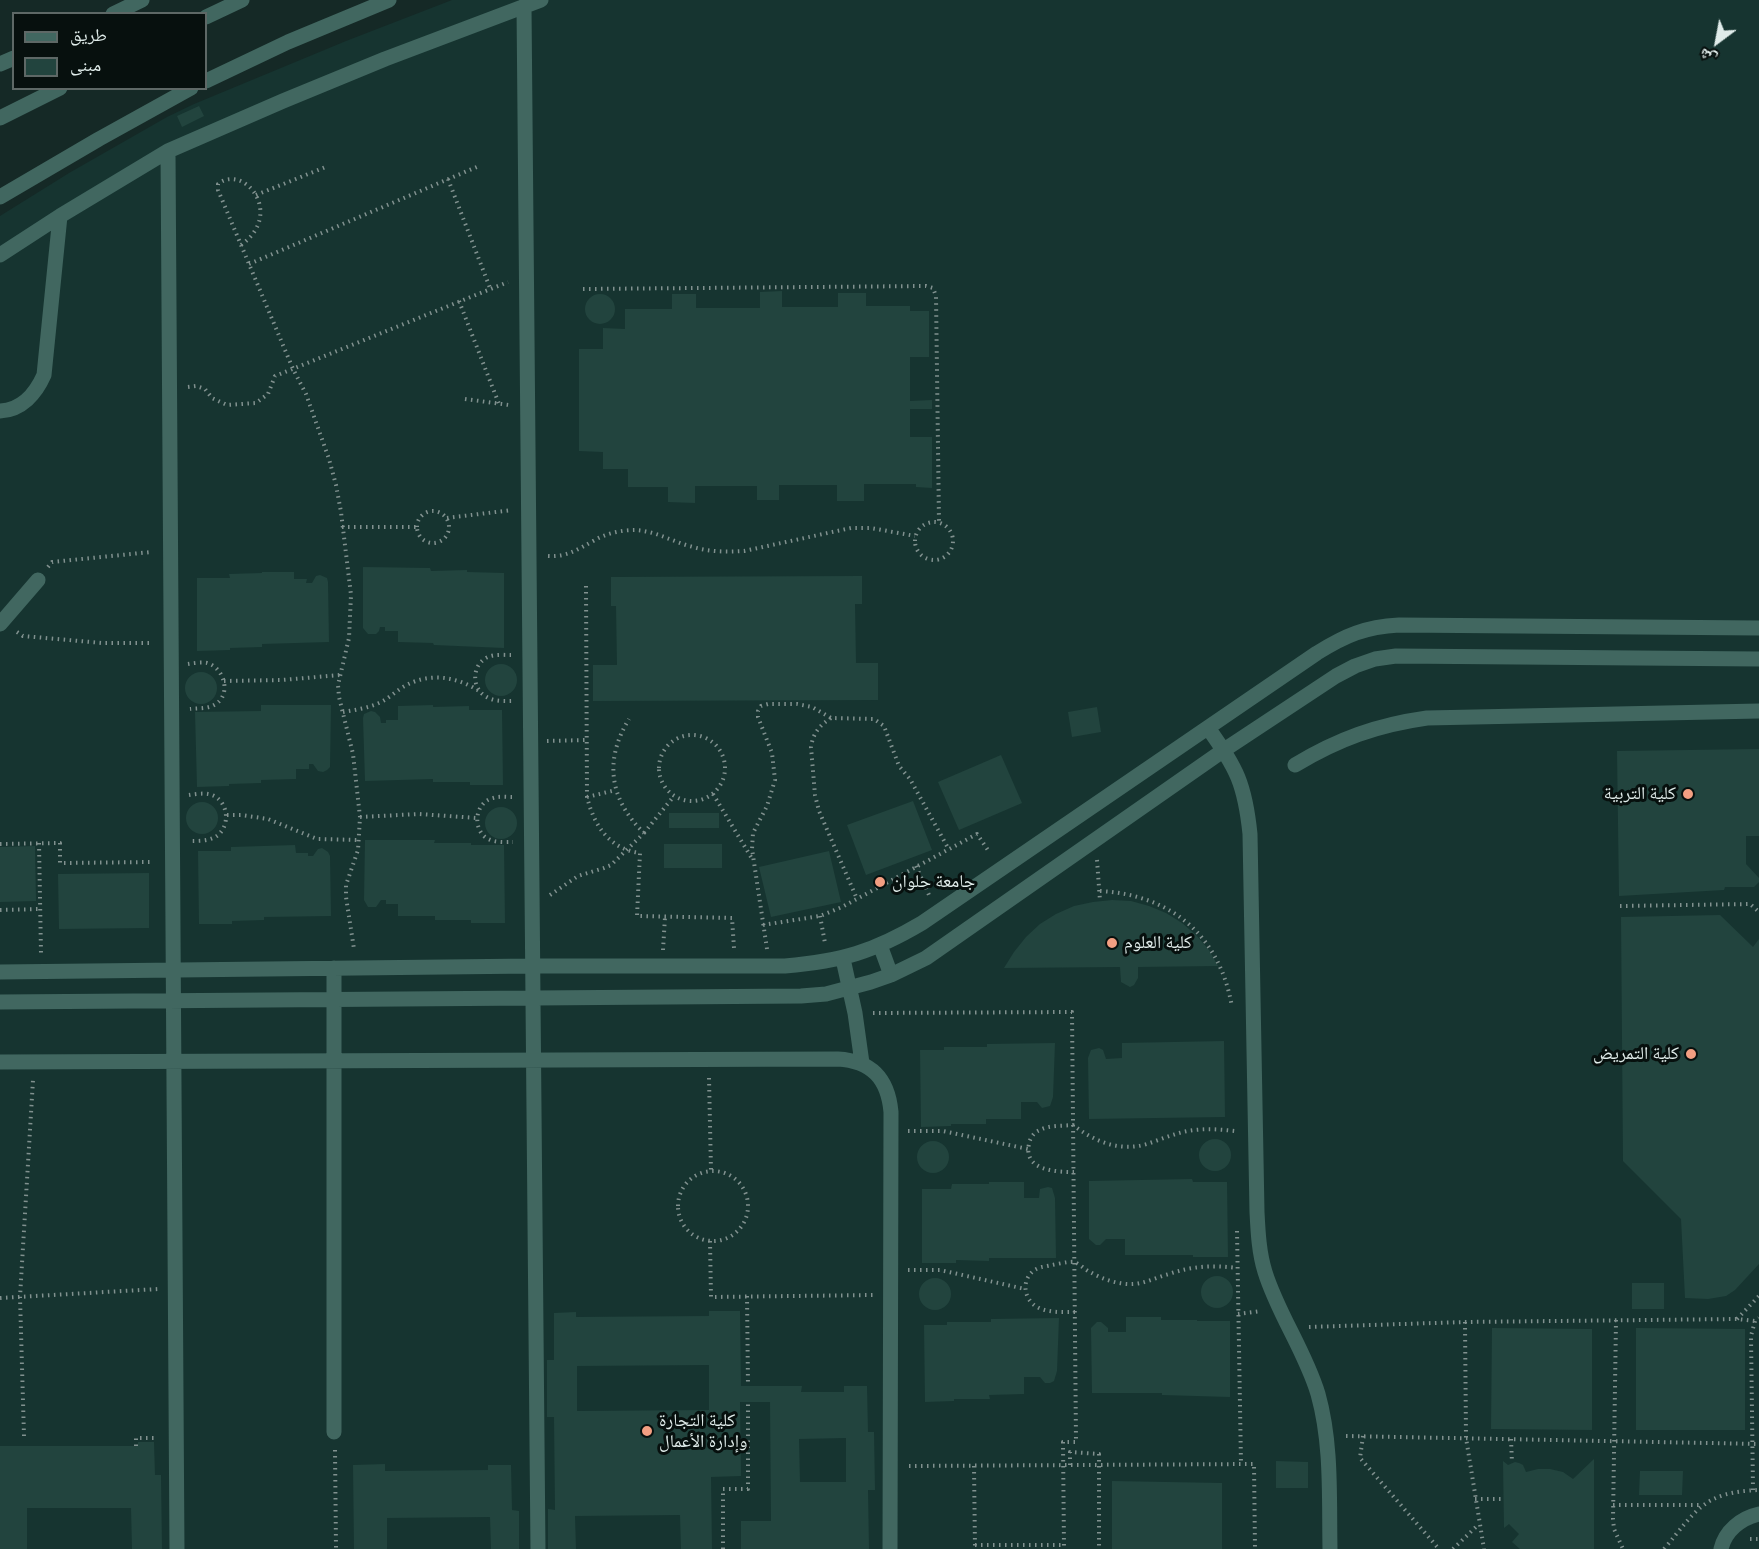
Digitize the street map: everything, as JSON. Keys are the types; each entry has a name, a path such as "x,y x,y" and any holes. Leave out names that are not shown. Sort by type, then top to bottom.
{"street":[{"path":"117,12 142,0"},
{"path":"207,17 242,0"},
{"path":"207,81 288,42 389,0"},
{"path":"0,255 168,151 334,80 541,0"},
{"path":"524,6 538,1549"},
{"path":"0,118 56,90"},
{"path":"0,197 99,138 187,90"},
{"path":"168,151 177,1549"},
{"path":"0,411 19,406 30,398 44,375 60,216"},
{"path":"2,623 38,580"},
{"path":"0,972 533,966 770,966 835,960 880,945 901,935 1245,701 1336,641 1356,632 1400,625 1759,628"},
{"path":"0,1002 826,994 891,975 926,958 1224,750 1336,676 1355,666 1375,659 1396,656 1759,659"},
{"path":"1245,701 1261,725"},
{"path":"1295,765 1345,738 1390,724 1427,718 1759,711"},
{"path":"1208,728 1224,750 1240,781 1245,799 1250,834 1259,1242 1264,1270 1308,1367 1324,1416 1328,1442 1330,1549"},
{"path":"880,945 891,975"},
{"path":"835,960 850,988 862,1063"},
{"path":"334,968 334,1432"},
{"path":"0,1062 838,1059 862,1063 875,1071 890,1097 890,1549"},
{"path":"1721,1549 1730,1531 1742,1521 1759,1514"}],"path":[{"path":"256,195 328,166"},
{"path":"249,264 479,166"},
{"path":"241,245 257,230 260,222 260,204 247,185 238,180 228,179 218,184 218,190 241,245 293,369 306,394 329,459 339,503 351,595 351,617 344,666 338,685 353,754 360,817 358,850 346,885 357,968"},
{"path":"448,179 490,288"},
{"path":"169,389 196,386 205,389 212,398 227,405 256,403 268,394 275,376 459,300 526,275"},
{"path":"583,289 926,286 933,288 936,292 939,523"},
{"path":"459,300 499,404"},
{"path":"465,399 528,408"},
{"path":"447,518 529,508"},
{"path":"438,511 447,518 449,531 441,542 434,543 422,539 416,527 417,521 426,512 438,511"},
{"path":"926,523 939,523 950,530 952,547 948,555 933,561 924,558 918,552 915,536 926,523"},
{"path":"342,527 416,527"},
{"path":"529,554 555,556 569,554 608,534 634,530 660,534 693,547 729,552 744,551 851,528 871,528 915,536"},
{"path":"38,580 52,562 139,552 170,552"},
{"path":"586,586 587,797 593,818 606,837 626,849 640,853 637,916 732,918 736,966"},
{"path":"2,623 23,636 102,643 171,643"},
{"path":"479,691 476,684 476,670 485,658 491,655 530,655"},
{"path":"171,665 208,663 221,673 225,688 223,696 212,707 172,709"},
{"path":"224,681 282,680 340,675"},
{"path":"343,712 360,710 376,704 405,686 430,678 457,679 498,701 531,700"},
{"path":"770,966 752,860 753,833 767,806 775,780 772,753 758,717 761,706 796,704 812,707 831,718 874,719 884,726 899,766 914,785 948,848"},
{"path":"831,718 819,727 812,740 815,795 823,823 857,899"},
{"path":"629,719 620,732 615,747 613,764 616,790 632,822 644,833"},
{"path":"689,736 698,736 713,743 722,756 724,773 713,794 694,801 674,796 663,784 659,768 660,760 668,746 681,737 689,736"},
{"path":"531,742 586,740"},
{"path":"587,797 616,790"},
{"path":"172,796 208,794 217,797 222,802 226,815 223,830 212,839 172,841"},
{"path":"713,794 752,860"},
{"path":"532,902 561,888 578,876 611,865 644,833 674,796"},
{"path":"531,797 491,798 484,802 477,818 480,831 494,841 532,842"},
{"path":"360,817 419,814 477,818"},
{"path":"226,815 268,819 317,839 359,840"},
{"path":"763,926 820,916 857,899 977,834 1000,869"},
{"path":"1096,840 1101,901"},
{"path":"39,843 42,971"},
{"path":"0,844 60,843 60,863 172,862"},
{"path":"916,866 937,912"},
{"path":"1100,891 1118,892 1138,897 1166,909 1189,925 1213,952 1222,968 1229,987 1232,1008"},
{"path":"1620,906 1750,904 1759,912"},
{"path":"0,910 40,909"},
{"path":"820,916 835,960"},
{"path":"662,966 665,917"},
{"path":"855,1013 1072,1012 1076,1442 1063,1442 1064,1547 975,1547 974,1465"},
{"path":"708,1059 711,1171"},
{"path":"24,1436 20,1297 34,1062"},
{"path":"1074,1172 1044,1170 1032,1161 1028,1149 1031,1137 1039,1130 1073,1125 1093,1138 1116,1146 1131,1147 1201,1129 1234,1131 1235,1142"},
{"path":"891,1134 908,1131 943,1131 1028,1149"},
{"path":"711,1171 722,1172 740,1184 746,1193 748,1204 743,1225 735,1234 715,1241 694,1236 680,1219 677,1208 683,1187 700,1173 711,1171"},
{"path":"1236,1222 1241,1464"},
{"path":"710,1241 711,1297 891,1295"},
{"path":"1075,1312 1048,1311 1029,1301 1025,1289 1028,1277 1036,1269 1074,1262 1102,1279 1133,1284 1203,1266 1237,1268"},
{"path":"890,1274 905,1270 940,1270 1025,1289"},
{"path":"0,1298 176,1288"},
{"path":"747,1296 748,1386"},
{"path":"1737,1319 1759,1296"},
{"path":"1326,1326 1757,1319 1751,1336 1753,1490"},
{"path":"1616,1320 1613,1505 1614,1529 1623,1549"},
{"path":"1465,1322 1466,1438 1484,1549"},
{"path":"723,1549 723,1489 748,1489 748,1402"},
{"path":"334,1432 336,1549"},
{"path":"1350,1436 1759,1444"},
{"path":"1363,1436 1360,1458 1439,1549"},
{"path":"136,1446 136,1438 176,1438"},
{"path":"1511,1439 1512,1463"},
{"path":"1070,1465 1071,1452 1099,1454 1099,1549"},
{"path":"890,1466 1254,1464 1255,1549"},
{"path":"1664,1549 1690,1516 1702,1505 1716,1497 1731,1493 1759,1490"},
{"path":"1475,1499 1504,1499"},
{"path":"1613,1505 1702,1505"},
{"path":"1452,1549 1479,1524"}],"shaded area":[{"name":"جامعة حلوان","path":"452,0 1759,0 1759,1549 0,1549 0,216 69,173 194,104"}],"building":[{"path":"199,106 204,116 182,127 177,116"},
{"path":"782,291 782,307 838,307 838,293 866,293 866,306 910,306 910,311 929,311 929,357 910,357 910,401 932,400 932,409 910,409 910,437 932,437 932,488 916,487 916,484 864,484 864,501 837,501 837,485 779,485 779,500 757,500 757,486 695,486 695,503 668,502 668,487 628,487 628,469 603,469 603,452 579,451 579,349 603,349 603,328 625,329 625,309 672,309 672,294 696,294 696,308 760,308 760,292"},
{"path":"600,294 610,299 615,309 610,319 600,324 590,319 585,309 590,299"},
{"path":"363,567 430,568 431,571 467,570 467,572 504,573 504,648 398,642 398,631 385,631 385,627 380,627 376,634 368,634 363,628"},
{"path":"294,572 294,579 307,579 306,583 312,583 316,576 320,575 327,578 329,642 262,644 262,647 197,651 197,578 230,578 229,574"},
{"path":"862,576 862,604 855,604 856,663 878,663 878,700 593,701 593,665 617,665 616,606 611,606 611,577"},
{"path":"501,664 512,669 517,680 512,691 501,696 490,691 485,680 490,669"},
{"path":"201,672 212,677 217,688 212,699 201,704 190,699 185,688 190,677"},
{"path":"261,705 331,705 330,767 323,772 318,771 313,764 309,764 309,769 296,769 296,779 261,780 261,783 197,787 195,712 261,711"},
{"path":"433,705 433,707 469,706 469,710 502,710 503,785 433,782 433,779 365,781 364,714 375,712 380,717 381,723 386,723 386,720 398,720 398,706"},
{"path":"1097,707 1101,732 1072,737 1068,712"},
{"name":"كلية التربية","path":"1759,749 1759,836 1746,836 1746,864 1759,878 1759,882 1754,887 1725,887 1724,890 1619,896 1617,751"},
{"path":"1001,755 1022,803 959,830 938,782"},
{"path":"913,801 932,850 866,875 847,825"},
{"path":"202,802 213,807 218,818 213,829 202,834 191,829 186,818 191,807"},
{"path":"501,807 512,812 517,823 512,834 501,839 490,834 485,823 490,812"},
{"path":"669,813 719,813 719,828 669,828"},
{"path":"365,840 435,840 434,843 504,845 505,923 435,920 435,916 398,916 398,904 386,904 386,900 381,900 376,907 368,907 364,900"},
{"path":"664,844 722,844 722,868 664,868"},
{"path":"295,845 296,853 308,853 308,856 313,856 318,849 322,848 328,852 330,856 331,916 264,917 264,920 232,921 232,924 199,924 198,851 231,851 231,847"},
{"path":"35,846 36,901 0,902 0,847"},
{"path":"829,851 841,902 771,917 759,867"},
{"path":"149,873 149,928 59,929 58,874"},
{"name":"كلية العلوم","path":"1112,900 1131,901 1166,913 1196,935 1209,950 1218,966 1138,967 1138,978 1130,987 1121,982 1120,967 1004,968 1026,937 1040,924 1074,906"},
{"name":"كلية التمريض","path":"1720,915 1753,947 1759,939 1759,1264 1735,1290 1726,1296 1708,1299 1685,1298 1681,1219 1623,1161 1621,917"},
{"path":"1224,1041 1225,1117 1089,1119 1088,1058 1091,1050 1099,1048 1103,1050 1106,1059 1122,1058 1122,1043"},
{"path":"1055,1043 1053,1097 1050,1106 1042,1108 1037,1102 1021,1102 1021,1119 986,1119 986,1124 921,1127 920,1050 944,1050 944,1047 987,1047 987,1044"},
{"path":"1215,1139 1226,1144 1231,1155 1226,1166 1215,1171 1204,1166 1199,1155 1204,1144"},
{"path":"933,1141 944,1146 949,1157 944,1168 933,1173 922,1168 917,1157 922,1146"},
{"path":"1192,1179 1193,1182 1227,1182 1228,1257 1125,1255 1125,1239 1106,1239 1100,1245 1096,1245 1089,1239 1089,1181"},
{"path":"989,1182 1024,1182 1024,1198 1039,1198 1040,1189 1052,1188 1055,1198 1056,1258 989,1258 989,1261 956,1260 956,1263 922,1263 922,1189 951,1189 952,1184 989,1184"},
{"path":"1217,1276 1228,1281 1233,1292 1228,1303 1217,1308 1206,1303 1201,1292 1206,1281"},
{"path":"935,1278 946,1283 951,1294 946,1305 935,1310 924,1305 919,1294 924,1283"},
{"path":"1632,1283 1664,1283 1664,1309 1632,1309"},
{"name":"كلية التجارة وإدارة الأعمال","path":"709,1311 740,1311 741,1386 802,1386 801,1392 844,1392 844,1386 867,1386 868,1432 874,1432 875,1490 868,1490 869,1549 741,1549 741,1521 771,1521 770,1402 740,1402 741,1476 711,1477 712,1549 681,1549 680,1515 575,1516 576,1549 548,1549 548,1509 555,1510 554,1417 547,1417 547,1360 554,1360 554,1313 576,1312 576,1317 709,1316","holes":["709,1365 709,1410 577,1411 577,1366","846,1438 846,1482 800,1482 799,1439"]},
{"path":"1126,1317 1230,1321 1230,1397 1162,1395 1162,1393 1092,1393 1091,1328 1097,1322 1101,1322 1108,1328 1108,1332 1126,1332"},
{"path":"1059,1318 1057,1371 1054,1381 1045,1383 1040,1377 1024,1377 1024,1394 989,1395 990,1399 925,1402 924,1325 947,1325 947,1322 991,1322 991,1319"},
{"path":"1492,1328 1592,1329 1592,1430 1491,1429"},
{"path":"1636,1328 1745,1329 1745,1430 1636,1430"},
{"path":"138,1442 154,1442 155,1475 161,1475 162,1549 132,1549 131,1508 27,1508 27,1549 0,1549 0,1446 138,1446"},
{"path":"1594,1459 1594,1549 1520,1549 1512,1542 1519,1534 1509,1524 1504,1528 1503,1461 1508,1465 1519,1463 1523,1465 1526,1472 1550,1469 1563,1472 1573,1479"},
{"path":"1276,1461 1308,1462 1308,1488 1276,1488"},
{"path":"385,1464 385,1471 488,1470 488,1465 511,1465 512,1510 519,1511 519,1549 491,1549 490,1517 387,1518 387,1549 354,1549 353,1465"},
{"path":"1640,1471 1683,1471 1682,1495 1639,1495"},
{"path":"1112,1481 1222,1483 1222,1549 1112,1549"}],"place":[{"name":"كلية التربية","path":"1688,794"},
{"name":"جامعة حلوان","path":"880,882"},
{"name":"كلية العلوم","path":"1112,943"},
{"name":"كلية التمريض","path":"1691,1054"},
{"name":"كلية التجارة وإدارة الأعمال","path":"647,1431"}]}
